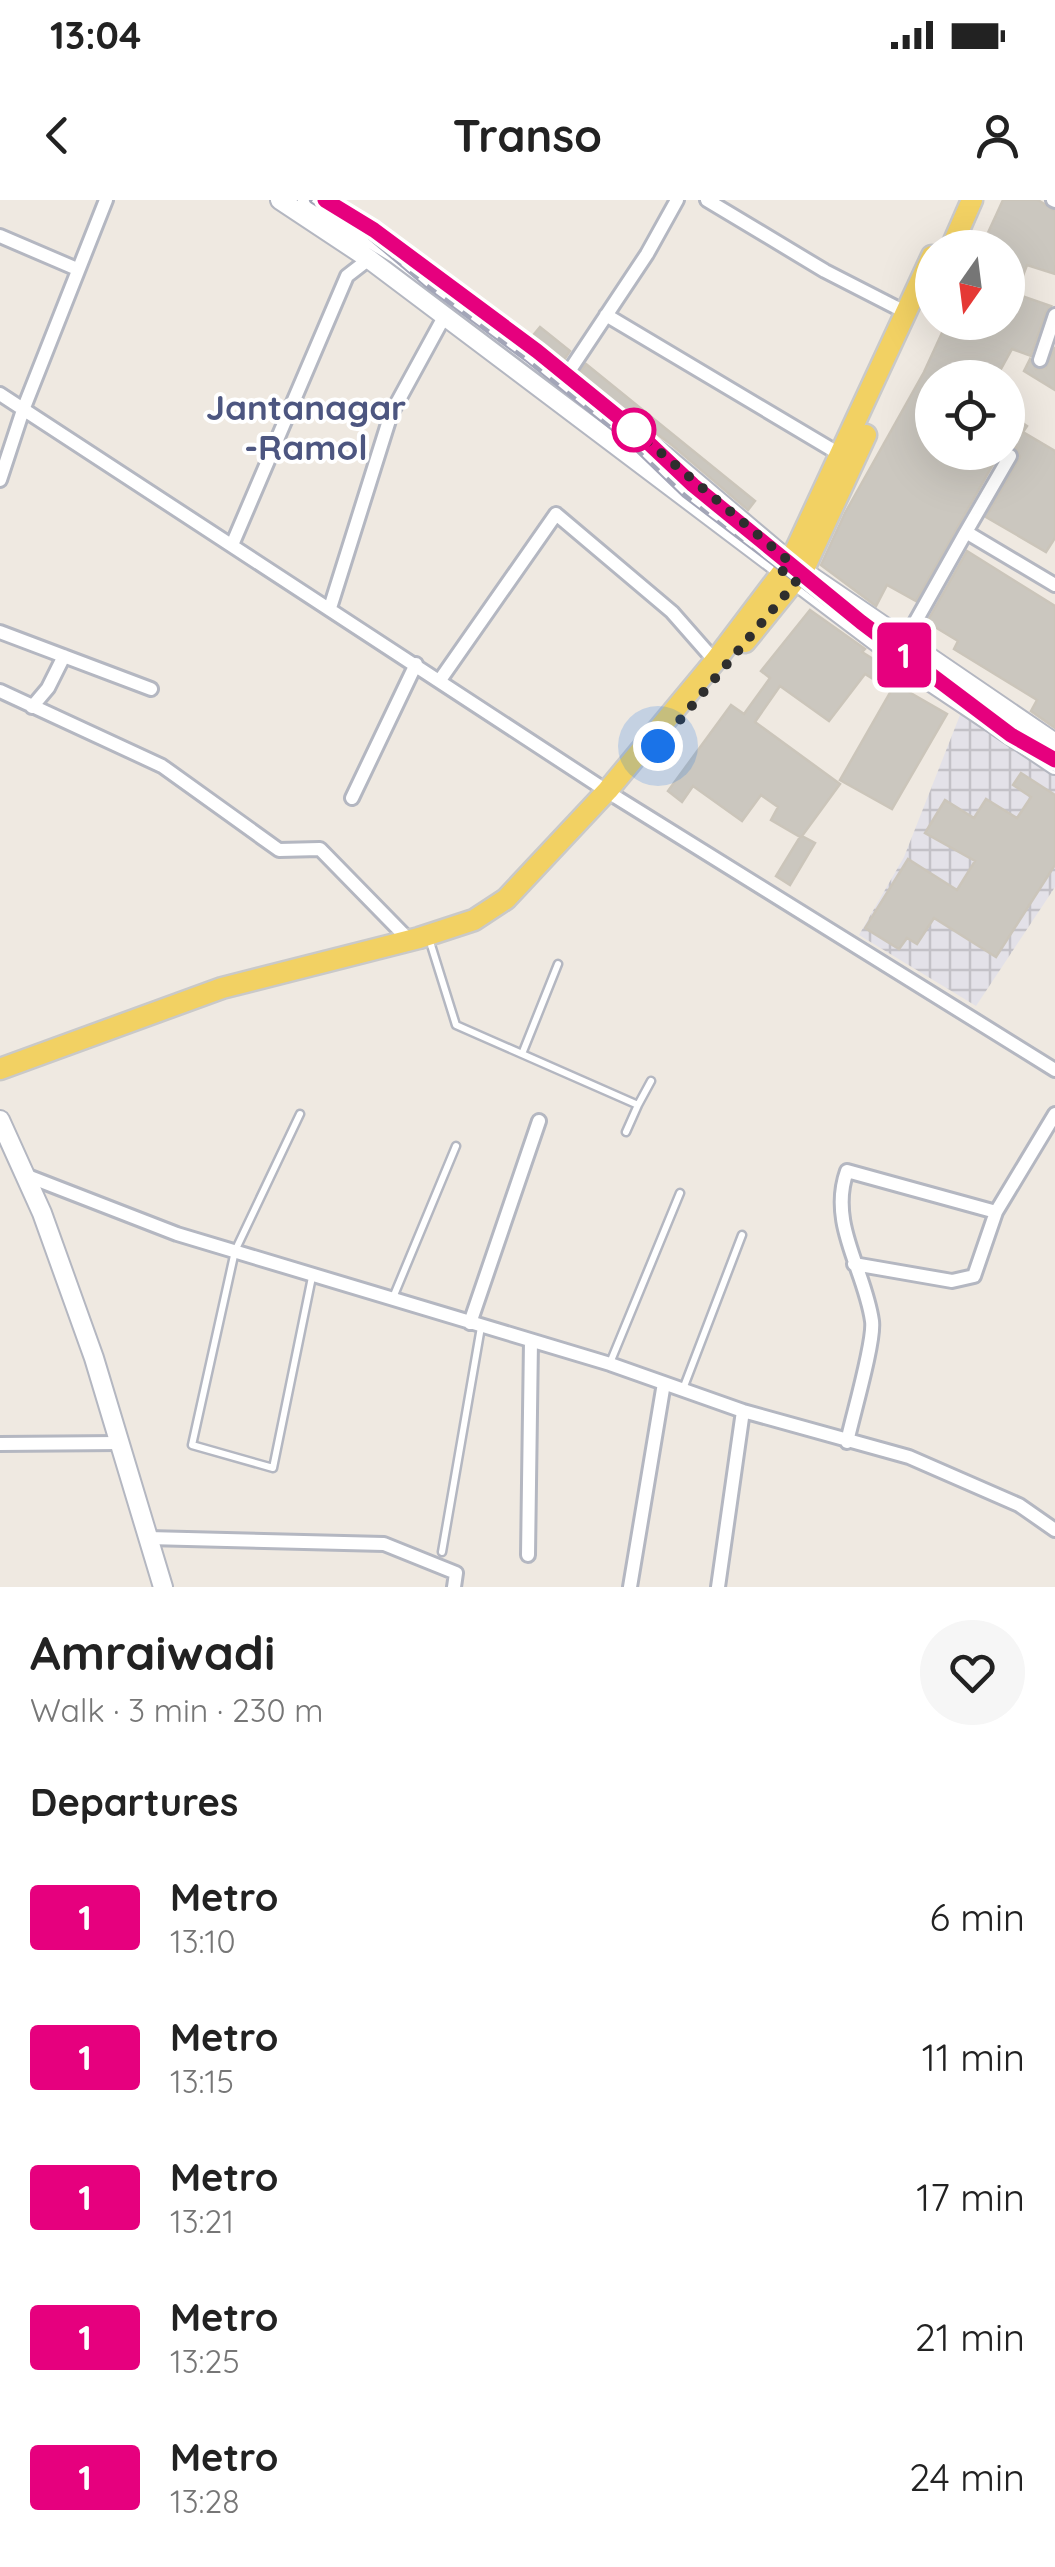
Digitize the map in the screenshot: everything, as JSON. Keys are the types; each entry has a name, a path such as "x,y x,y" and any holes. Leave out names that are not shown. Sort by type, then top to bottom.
{"main road":[{"path":"280,200 369,259 793,571 1055,744"},
{"path":"944,230 958,200"},
{"path":"958,230 972,200"},
{"path":"315,202 396,254 665,456 793,571 922,676 1055,764"},
{"path":"0,1069 222,988 474,920 506,898 612,794 715,662 793,571 915,295"},
{"path":"0,1080 225,998 478,930 513,906 612,794 793,571 915,323"},
{"path":"0,1120 42,1213 94,1358 164,1587"}],"street":[{"path":"0,480 23,410 106,200"},
{"path":"564,379 648,254 677,200"},
{"path":"706,200 825,271 907,314"},
{"path":"0,236 77,268"},
{"path":"232,546 348,276 369,259"},
{"path":"606,316 841,456"},
{"path":"1040,360 1055,316"},
{"path":"330,608 391,414 444,317"},
{"path":"0,394 612,794 1055,1070"},
{"path":"912,628 1002,470"},
{"path":"440,680 556,514 672,612 715,662"},
{"path":"966,532 1055,585"},
{"path":"0,632 151,689"},
{"path":"32,707 48,688 64,656"},
{"path":"352,798 416,664"},
{"path":"0,691 162,766 279,850 320,848 409,940"},
{"path":"854,1264 952,1281 974,1276 996,1212 1055,1114"},
{"path":"475,1325 539,1121"},
{"path":"847,1442 873,1324 846,1241 840,1190 846,1171 996,1212"},
{"path":"25,1175 177,1234 610,1364 742,1411 909,1458 1019,1506 1055,1530"},
{"path":"528,1555 531,1342"},
{"path":"630,1587 664,1383"},
{"path":"718,1587 742,1411"},
{"path":"0,1444 119,1443"},
{"path":"148,1538 384,1544 456,1573 454,1587"}],"lane":[{"path":"431,945 456,1025 638,1105"},
{"path":"522,1054 558,964"},
{"path":"626,1132 650,1081"},
{"path":"300,1114 234,1251 192,1445 273,1468 313,1276"},
{"path":"392,1301 456,1146"},
{"path":"610,1364 680,1194"},
{"path":"683,1390 742,1235"},
{"path":"442,1552 475,1325"}],"shaded area":[{"path":"962,710 1055,771 1055,887 976,1006 859,935 904,857"}],"building":[{"path":"1003,200 1038,200 1055,211 1055,274 1027,265 1025,270 1025,230 989,230"},
{"path":"1025,297 1051,306 1031,356 1012,349 1006,360 930,360 939,340 1025,340"},
{"path":"540,327 570,351 562,363 530,339"},
{"path":"1055,347 1055,390 1025,372 1030,359 1036,369 1046,368"},
{"path":"586,364 755,501 748,510 673,446 578,375"},
{"path":"915,388 915,470 990,470 916,601 887,585 876,606 821,565 845,513"},
{"path":"1025,433 1055,451 1055,538 1046,552 986,517 1013,470 1025,470"},
{"path":"967,551 1055,606 1055,728 1031,711 1037,700 954,649 958,641 927,622"},
{"path":"810,610 865,649 862,652 900,676 891,690 865,674 829,721 780,686 755,722 840,784 802,836 815,843 790,885 776,876 800,837 771,820 778,807 761,795 742,821 693,786 682,802 668,791 731,705 744,714 770,678 761,671"},
{"path":"895,684 947,714 892,809 840,780"},
{"path":"1021,773 1055,795 1055,865 996,957 934,918 917,944 907,938 899,949 865,928 908,859 957,890 975,861 925,833 945,800 974,818 986,799 1017,818 1031,797 1013,785"}],"railway":[{"path":"313,200 367,233 628,439 685,494 938,688 1010,741 1055,767"}],"metro line":[{"name":"1","path":"325,200 374,230 537,351 861,622 1011,735 1055,760"}],"district":[{"name":"Jantanagar -Ramol","path":"306,428"}],"route":[{"path":"634,430 790,562 782,572 796,582 658,746"}]}
